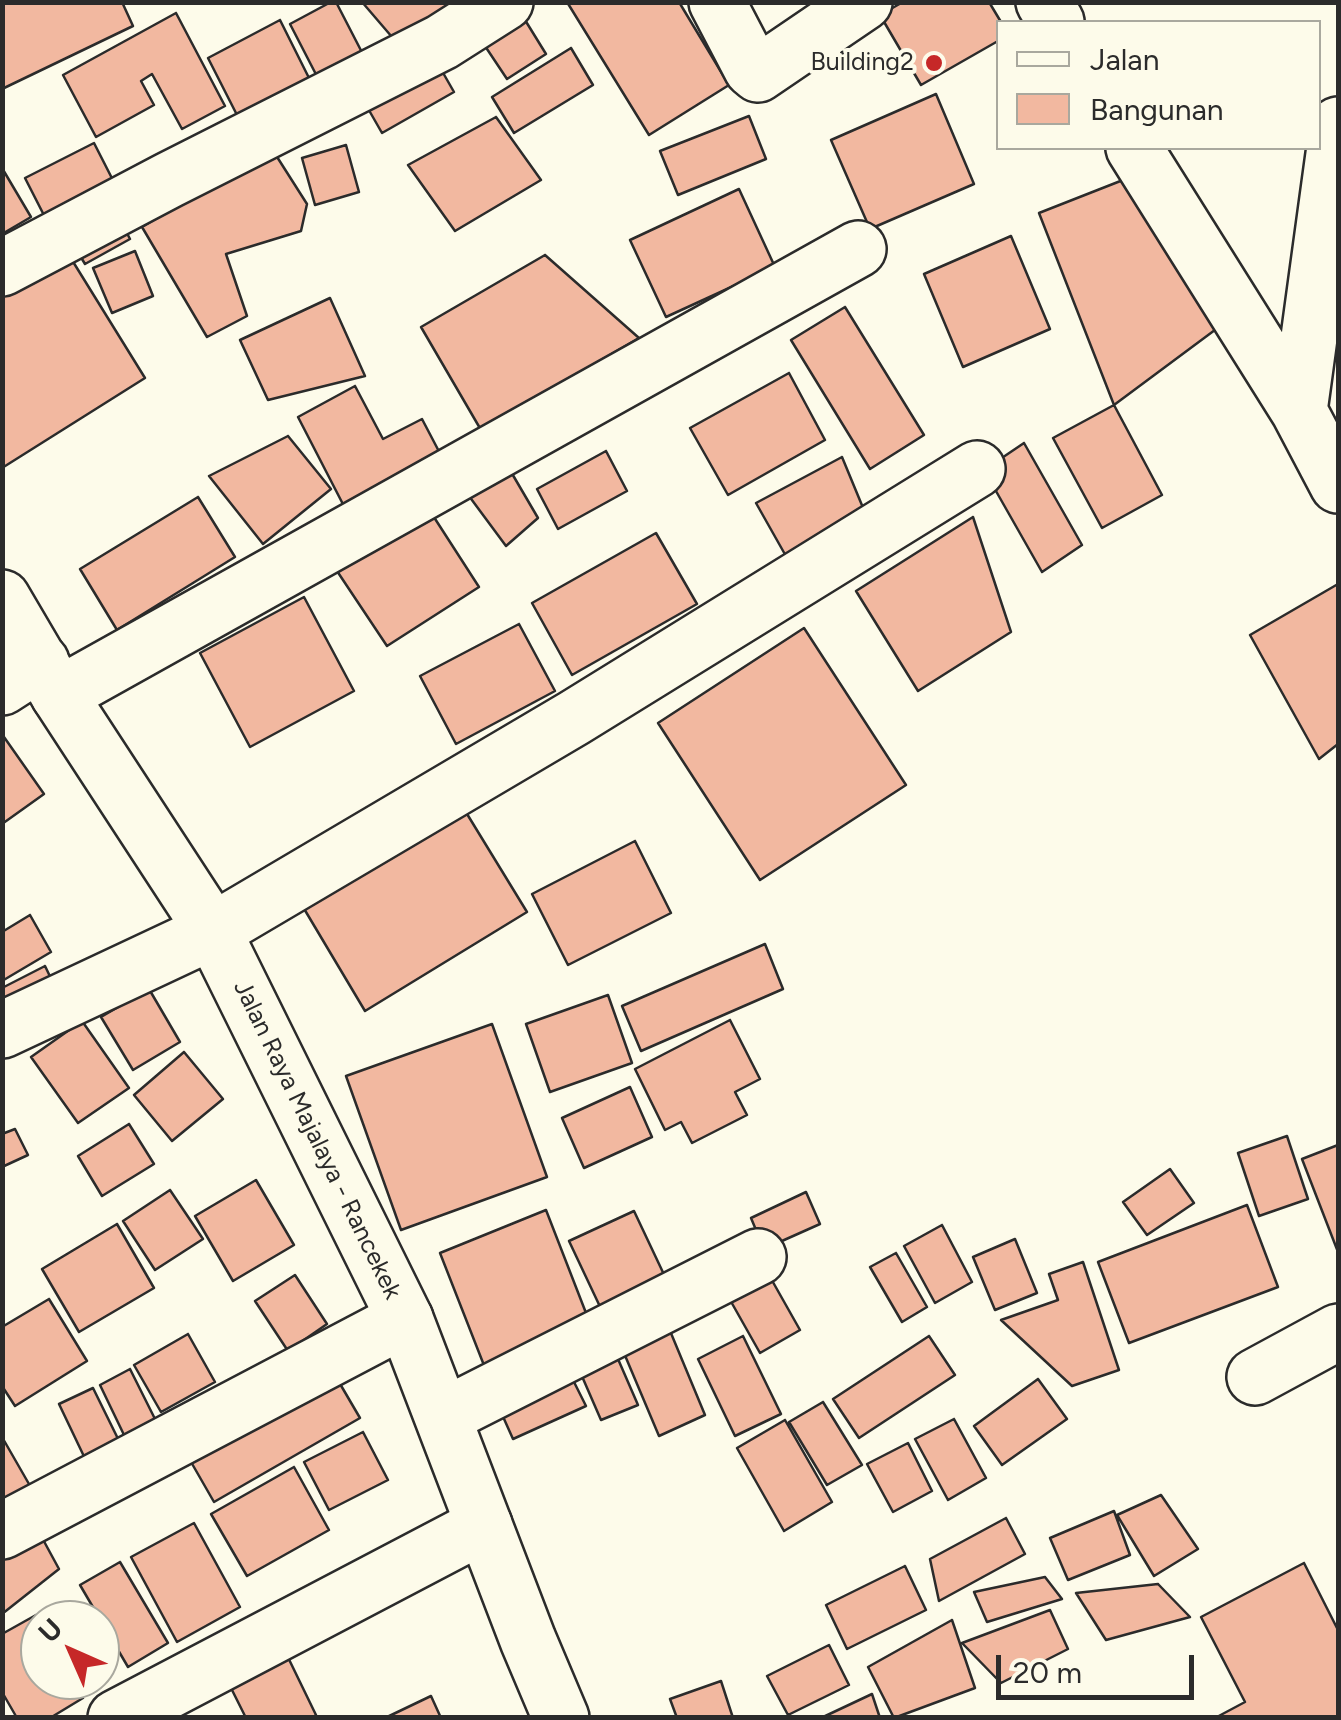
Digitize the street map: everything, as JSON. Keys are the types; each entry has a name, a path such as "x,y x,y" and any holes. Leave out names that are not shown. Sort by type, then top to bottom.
{"street":[{"path":"2,268 442,42 505,2"},
{"path":"717,2 758,74 864,2"},
{"path":"1299,410 1338,125"},
{"path":"1135,150 1299,410 1338,485"},
{"path":"34,682 858,249"},
{"path":"2,1030 213,931 574,718 976,469"},
{"name":"Jalan Raya Majalaya - Rancekek","path":"2,598 34,682 213,931 404,1318 560,1718"},
{"path":"444,1416 758,1256"},
{"path":"2,1531 404,1318"},
{"path":"1255,1377 1338,1332"},
{"path":"116,1718 484,1525"}],"building":[{"path":"2,2 122,2 133,26 2,89"},
{"path":"336,2 368,64 323,88 290,24"},
{"path":"362,2 460,2 404,51"},
{"path":"567,2 679,2 729,85 649,135"},
{"name":"Building2","path":"903,2 989,2 1000,20 996,20 996,42 921,85 880,15"},
{"path":"517,7 546,54 507,79 477,34"},
{"path":"176,13 225,106 182,129 152,74 141,81 154,105 96,137 63,75"},
{"path":"280,20 310,80 238,117 208,58"},
{"path":"571,48 593,85 514,133 492,97"},
{"path":"434,57 454,92 382,133 362,98"},
{"path":"936,94 974,184 870,229 831,140"},
{"path":"749,116 766,159 678,195 660,151"},
{"path":"496,117 541,180 455,231 408,165"},
{"path":"94,143 120,194 51,229 25,178"},
{"path":"346,145 359,192 315,205 302,158"},
{"path":"272,149 307,204 301,231 226,254 247,316 207,337 142,227"},
{"path":"2,168 31,217 2,234"},
{"path":"1123,180 1227,321 1114,405 1039,213"},
{"path":"739,189 775,267 666,317 630,240"},
{"path":"119,218 130,239 85,264 73,244"},
{"path":"1011,236 1050,329 963,367 924,274"},
{"path":"135,251 153,296 112,313 93,268"},
{"path":"67,252 145,378 2,468 2,292"},
{"path":"545,255 639,338 481,430 421,327"},
{"path":"330,298 365,376 268,400 240,340"},
{"path":"845,307 924,435 870,469 791,340"},
{"path":"789,373 825,440 728,495 690,428"},
{"path":"355,386 383,439 422,419 444,461 347,512 298,417"},
{"path":"1114,405 1162,495 1102,528 1053,438"},
{"path":"288,436 331,489 263,544 209,476"},
{"path":"1024,443 1082,545 1042,572 984,470"},
{"path":"606,451 627,491 558,529 537,489"},
{"path":"842,457 866,515 791,565 756,503"},
{"path":"507,465 538,518 506,546 466,492"},
{"path":"198,497 235,557 117,630 80,569"},
{"path":"430,511 479,587 387,646 337,571"},
{"path":"973,517 1011,632 918,691 856,591"},
{"path":"656,533 697,604 572,675 532,603"},
{"path":"1338,584 1338,744 1319,759 1250,635"},
{"path":"304,597 354,691 250,747 200,653"},
{"path":"519,624 555,691 456,744 420,676"},
{"path":"804,628 906,785 760,880 658,723"},
{"path":"2,738 44,794 2,824"},
{"path":"464,809 527,912 365,1011 303,907"},
{"path":"635,841 671,913 568,965 532,894"},
{"path":"30,915 51,952 2,981 2,932"},
{"path":"765,944 783,989 641,1051 622,1006"},
{"path":"45,966 57,991 2,1004 2,988"},
{"path":"149,989 180,1042 133,1070 101,1017"},
{"path":"608,995 632,1063 550,1092 526,1024"},
{"path":"730,1020 760,1079 735,1092 747,1115 692,1143 681,1122 665,1130 635,1069"},
{"path":"82,1021 129,1088 78,1123 31,1057"},
{"path":"492,1024 547,1177 401,1230 346,1076"},
{"path":"184,1052 223,1099 172,1141 134,1095"},
{"path":"630,1087 652,1137 584,1168 562,1118"},
{"path":"129,1124 154,1164 102,1196 78,1156"},
{"path":"15,1129 28,1155 2,1167 2,1134"},
{"path":"1287,1136 1308,1199 1259,1216 1238,1153"},
{"path":"1338,1145 1338,1252 1302,1159"},
{"path":"1170,1169 1194,1203 1147,1235 1123,1202"},
{"path":"256,1180 294,1245 233,1281 195,1216"},
{"path":"170,1190 203,1239 155,1270 123,1221"},
{"path":"806,1192 820,1224 764,1249 751,1218"},
{"path":"1247,1205 1278,1287 1129,1343 1098,1262"},
{"path":"546,1210 593,1331 487,1373 440,1253"},
{"path":"634,1211 668,1283 603,1313 569,1241"},
{"path":"117,1224 154,1288 79,1332 42,1269"},
{"path":"942,1225 972,1282 935,1303 904,1246"},
{"path":"1015,1239 1037,1293 995,1310 973,1257"},
{"path":"896,1253 927,1307 902,1322 870,1267"},
{"path":"1083,1262 1119,1370 1072,1386 1001,1320 1058,1300 1049,1274"},
{"path":"765,1268 800,1330 760,1353 725,1291"},
{"path":"295,1275 327,1324 288,1351 255,1301"},
{"path":"49,1299 87,1361 15,1406 2,1386 2,1327"},
{"path":"668,1326 705,1415 659,1436 621,1346"},
{"path":"188,1334 215,1382 161,1412 134,1365"},
{"path":"743,1336 781,1414 735,1436 698,1359"},
{"path":"929,1336 955,1375 859,1438 833,1399"},
{"path":"618,1359 638,1405 601,1420 581,1374"},
{"path":"329,1365 360,1418 214,1502 183,1448"},
{"path":"567,1368 586,1406 513,1439 496,1401"},
{"path":"130,1369 156,1421 125,1437 100,1385"},
{"path":"1038,1379 1067,1419 1002,1465 974,1426"},
{"path":"93,1388 125,1453 90,1469 59,1404"},
{"path":"823,1402 862,1465 827,1485 789,1422"},
{"path":"954,1419 986,1478 948,1500 915,1439"},
{"path":"785,1420 832,1502 784,1531 737,1448"},
{"path":"363,1432 388,1480 329,1510 304,1462"},
{"path":"2,1437 33,1491 2,1508"},
{"path":"908,1443 932,1491 893,1512 867,1464"},
{"path":"294,1467 329,1530 247,1576 211,1514"},
{"path":"1161,1495 1198,1549 1154,1576 1117,1515"},
{"path":"1114,1511 1130,1555 1068,1580 1050,1538"},
{"path":"1006,1518 1025,1554 939,1601 930,1559"},
{"path":"194,1523 240,1607 177,1642 131,1557"},
{"path":"40,1534 59,1569 2,1614 2,1551"},
{"path":"120,1562 168,1643 128,1667 120,1653 120,1600 89,1600 80,1585"},
{"path":"1304,1563 1338,1630 1338,1718 1215,1718 1245,1702 1201,1617"},
{"path":"905,1566 926,1610 847,1649 826,1605"},
{"path":"1045,1577 1062,1599 987,1622 974,1592"},
{"path":"1158,1584 1190,1617 1106,1640 1076,1593"},
{"path":"1050,1610 1068,1649 1001,1683 962,1643"},
{"path":"952,1620 975,1688 894,1718 868,1667"},
{"path":"20,1624 20,1700 80,1700 50,1718 17,1718 2,1692 2,1634"},
{"path":"282,1645 316,1715 246,1718 224,1674"},
{"path":"829,1645 849,1685 788,1715 767,1676"},
{"path":"721,1681 733,1718 677,1718 670,1699"},
{"path":"872,1694 880,1718 821,1718"},
{"path":"431,1696 441,1718 385,1718"}],"place":[{"name":"Building2","path":"934,63"}]}
